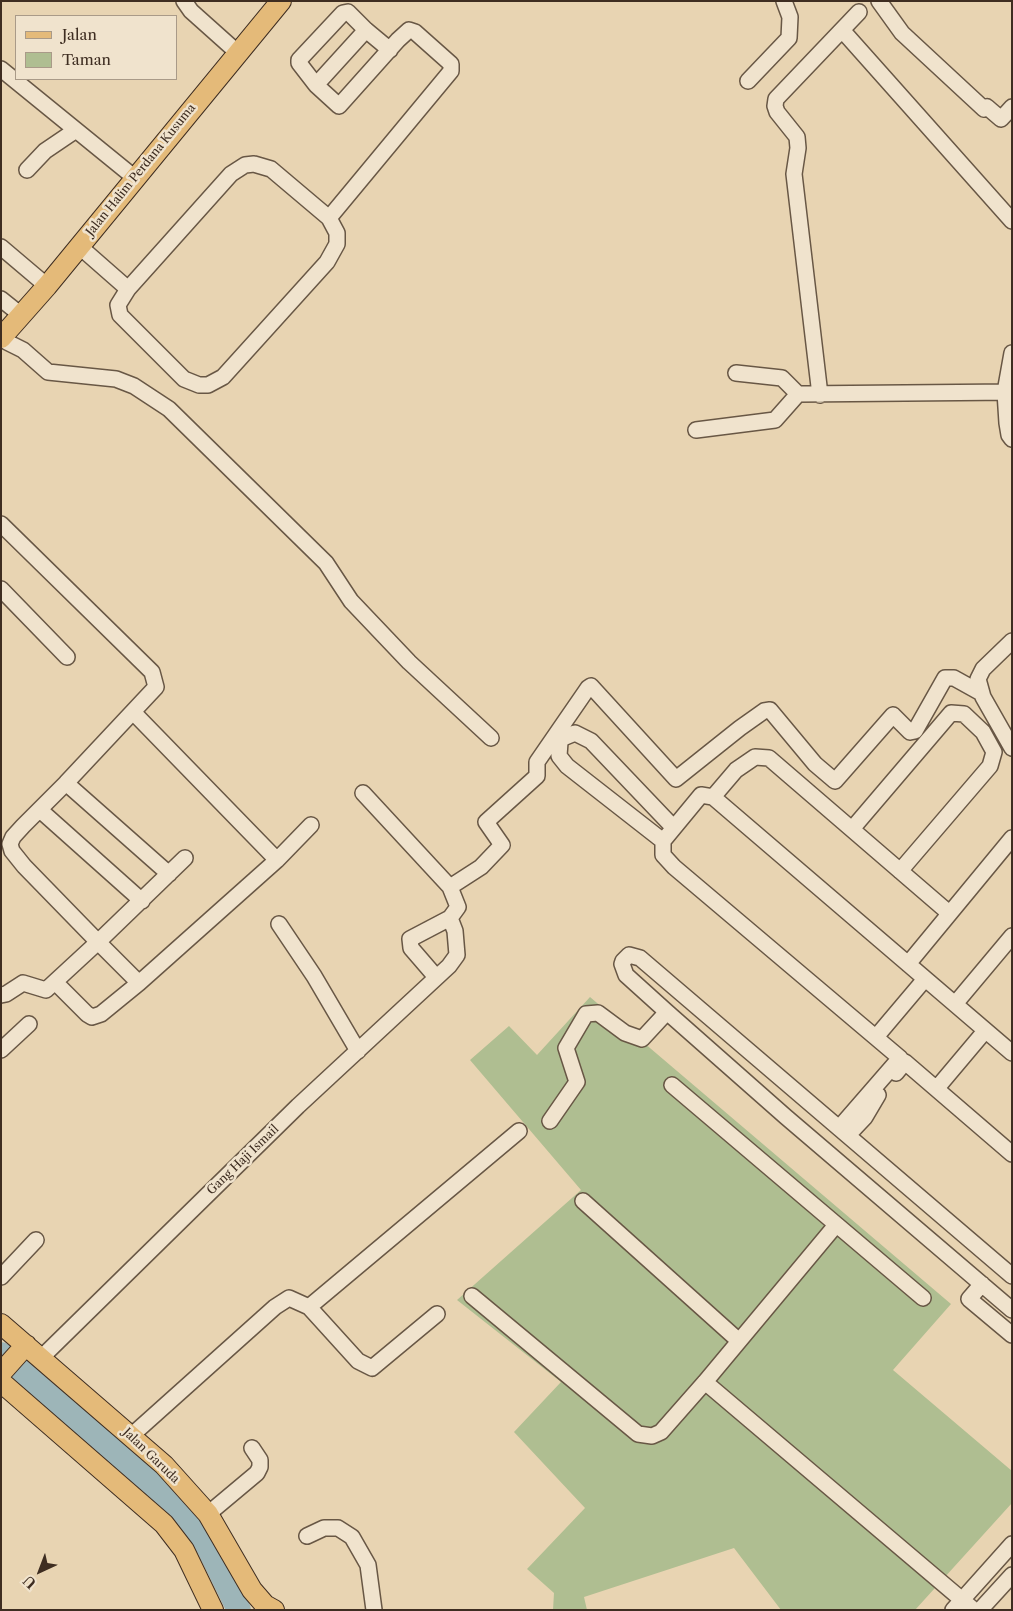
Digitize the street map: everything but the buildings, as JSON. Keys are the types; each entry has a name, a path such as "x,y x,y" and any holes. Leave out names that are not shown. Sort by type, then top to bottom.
{"main road":[{"name":"Jalan Halim Perdana Kusuma","path":"1,338 47,286 281,1"},
{"name":"Jalan Garuda","path":"1,1324 28,1352 132,1436 164,1465 208,1514 252,1590 265,1605 274,1610"},
{"path":"1,1372 28,1352"},
{"path":"1,1382 164,1524 184,1550 213,1610"}],"street":[{"path":"184,1 191,11 238,52"},
{"path":"748,81 789,38 790,17 784,1"},
{"path":"879,1 902,33 984,109 988,107 1001,119 1012,107"},
{"path":"329,218 451,71 451,64 416,32 410,30 339,106 316,85 299,63 299,60 343,13 348,12 390,50"},
{"path":"820,395 794,174 798,148 797,136 777,112 775,106 776,99 859,12"},
{"path":"316,85 366,30"},
{"path":"842,30 1012,221"},
{"path":"1,69 135,178"},
{"path":"27,170 46,151 76,130"},
{"path":"254,164 271,169 329,218 337,233 337,244 327,262 223,377 208,384 198,385 184,379 120,315 118,305 128,289 231,174 245,165 254,164"},
{"path":"79,246 128,289"},
{"path":"1,247 47,286"},
{"path":"1,300 21,315"},
{"path":"1,338 23,350 48,372 116,379 134,386 169,410 326,563 351,601 409,662 492,738"},
{"path":"1012,353 1007,424 1009,435 1012,439"},
{"path":"736,373 782,378 798,394 1008,392"},
{"path":"696,430 775,420 798,394"},
{"path":"1,524 152,672 156,687 13,837 10,844 12,851 24,866 139,983"},
{"path":"1,589 67,656"},
{"path":"1010,646 983,669 978,679 981,693 1012,748"},
{"path":"450,887 481,867 502,845 486,822 537,776 537,762 591,686 676,779 740,728 764,711 770,710 814,764 835,781 893,715 910,732 915,731 945,678 954,678 981,693"},
{"path":"133,712 277,860"},
{"path":"852,829 951,713 964,714 983,732 994,752 990,766 900,871"},
{"path":"663,841 567,766 559,756 560,742 563,738 575,733 591,741 672,827"},
{"path":"713,797 736,770 755,757 768,758 949,913"},
{"path":"66,783 169,874"},
{"path":"363,793 450,887 458,907 450,918 410,939 412,948 436,977"},
{"path":"844,1131 900,1058 674,867 663,855 663,841 672,827 701,795 713,797 985,1030 1009,1045"},
{"path":"40,810 142,901"},
{"path":"55,982 87,1014 92,1017 101,1014 139,983 277,860 311,826"},
{"path":"908,964 1012,838"},
{"path":"1,994 6,994 23,983 46,990 142,901 185,858"},
{"name":"Gang Haji Ismail","path":"28,1352 291,1113 449,966 457,954 455,931 450,918"},
{"path":"279,924 314,976 358,1051"},
{"path":"955,1004 1012,936"},
{"path":"1012,1276 804,1096 640,958 629,955 622,964 626,975 786,1117 1012,1310"},
{"path":"876,1037 925,979"},
{"path":"550,1121 577,1082 566,1048 586,1014 598,1012 625,1033 642,1040 667,1012"},
{"path":"1,1050 29,1024"},
{"path":"937,1088 985,1030"},
{"path":"883,1082 905,1062 1012,1154"},
{"path":"672,1085 923,1298"},
{"path":"786,1117 804,1096"},
{"path":"309,1307 519,1131"},
{"path":"583,1201 739,1341"},
{"path":"472,1296 638,1434 652,1436 661,1432 705,1382 836,1225"},
{"path":"1,1277 36,1240"},
{"path":"962,1268 980,1248"},
{"path":"982,1284 969,1299 1012,1335"},
{"path":"132,1436 275,1308 289,1298 309,1307 358,1361 372,1368 437,1314"},
{"path":"705,1382 957,1604 974,1610"},
{"path":"208,1514 257,1473 260,1467 260,1460 252,1448"},
{"path":"307,1536 324,1528 338,1528 352,1537 368,1564 374,1610"},
{"path":"957,1604 1012,1544"},
{"path":"980,1610 1012,1574"}],"green space":[{"path":"590,997 951,1304 893,1370 1012,1471 1012,1503 915,1610 781,1610 734,1548 584,1597 587,1610 553,1610 554,1593 527,1569 585,1508 514,1432 561,1382 457,1300 581,1190 470,1060 509,1026 537,1055"}],"waterway":[{"path":"1,1354 180,1508 208,1547 239,1610"}]}
